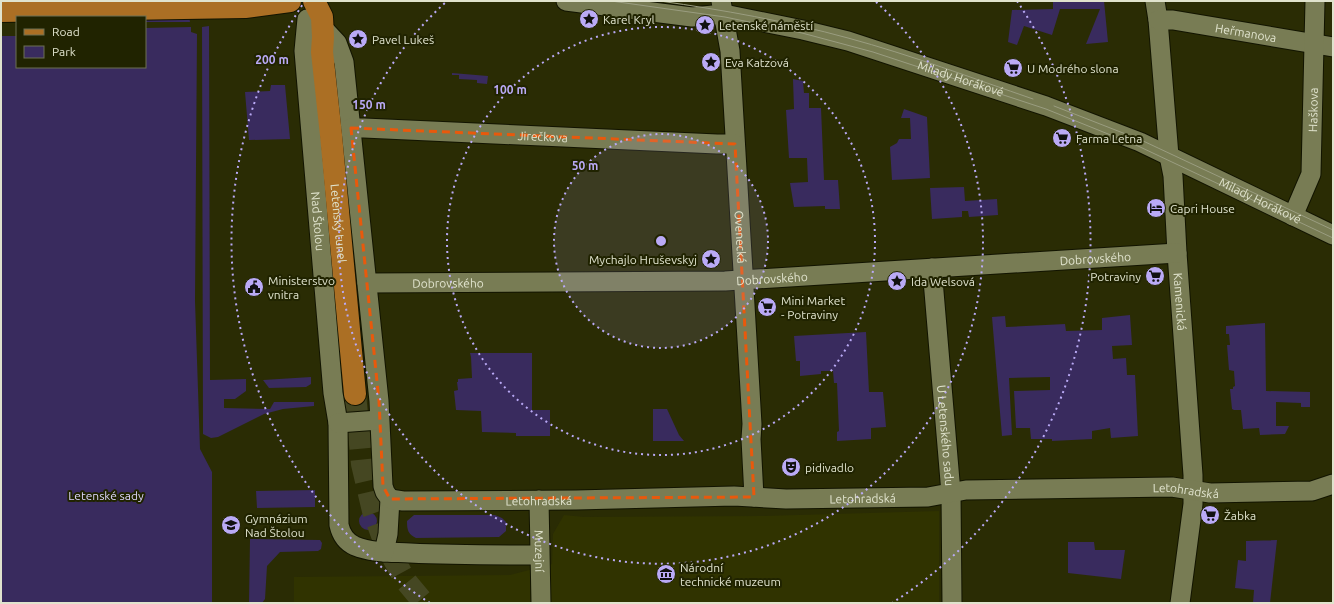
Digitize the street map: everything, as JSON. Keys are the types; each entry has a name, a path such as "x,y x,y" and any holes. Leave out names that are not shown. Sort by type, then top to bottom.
{"main road":[{"path":"1,10 245,7 290,1"},
{"name":"Letenský tunel","path":"314,12 322,52 331,135 355,394"}],"street":[{"name":"Milady Horákové","path":"566,1 692,17 723,8 848,41 1046,106 1140,142 1333,235"},
{"name":"Kamenická","path":"1155,1 1158,20 1169,156 1173,176 1194,490 1180,603"},
{"name":"Haškova","path":"1293,216 1310,174 1313,56 1315,43 1315,1"},
{"name":"Ovenecká","path":"723,8 730,51 752,424 751,438 754,497"},
{"path":"314,12 337,43 344,62 379,401 383,486 390,499 388,534 384,552 442,555 539,554"},
{"name":"Nad Štolou","path":"314,12 304,50 333,393 338,424 340,530 345,540 354,546 371,551 384,552"},
{"name":"Heřmanova","path":"1158,20 1173,20 1333,47"},
{"name":"Jirečkova","path":"351,128 735,144"},
{"name":"Dobrovského","path":"367,283 743,280 1177,253"},
{"name":"U Letenského sadu","path":"932,268 951,493 952,603"},
{"path":"338,424 379,420"},
{"name":"Letohradská","path":"390,499 403,501 734,496 786,499 928,497 966,490 1172,487 1210,493 1312,492 1333,484"},
{"name":"Muzejní","path":"539,500 541,603"}],"highlighted area":[{"path":"351,128 735,144 754,497 390,499 383,486 379,401"}],"shaded area":[{"path":"939,511 939,603 294,603 294,577 510,575 552,564 553,534 564,515 584,517 763,516"}],"green space":[{"path":"1053,1 1104,1 1108,42 1086,44 1100,9 1060,9 1052,35 1024,26 1017,45 1008,42 1012,10 1053,9"},
{"path":"189,16 190,22 146,22 146,17"},
{"path":"209,26 210,380 246,379 246,391 235,399 224,399 224,408 270,409 274,402 314,402 314,406 283,409 264,414 218,437 211,438 203,434 202,27"},
{"name":"Letenské sady","path":"191,27 191,32 197,34 195,301 200,449 212,472 212,603 1,603 1,36 16,36 16,68 146,68 146,28"},
{"path":"452,73 488,76 487,84 477,83 477,80 459,79 459,75 452,75"},
{"path":"793,79 803,81 804,93 809,93 809,108 821,108 824,180 838,180 840,209 825,209 825,206 794,207 790,183 808,182 807,158 789,158 786,110 794,109"},
{"path":"271,85 285,85 290,139 249,140 245,92 270,91"},
{"path":"904,109 927,117 930,178 892,180 890,147 897,143 899,139 911,139 910,118 901,118"},
{"path":"964,187 965,201 997,199 998,215 969,217 968,211 962,211 962,217 932,219 930,188"},
{"path":"1130,315 1132,345 1112,346 1113,359 1126,358 1127,375 1135,375 1138,436 1111,438 1110,428 1092,431 1092,439 1052,441 1052,439 1031,439 1030,428 1016,428 1014,391 1050,390 1050,377 1009,378 1012,435 1002,436 992,317 1005,316 1006,327 1065,324 1066,331 1102,330 1102,318"},
{"path":"1265,323 1266,391 1310,392 1310,407 1301,407 1301,403 1276,402 1276,426 1289,426 1285,434 1260,435 1259,428 1243,429 1241,410 1232,409 1230,389 1233,389 1235,386 1234,371 1229,370 1227,345 1230,345 1229,334 1226,334 1226,326"},
{"path":"866,332 869,392 883,392 886,427 871,428 871,439 837,441 837,432 839,431 837,383 834,383 833,371 821,371 821,374 800,376 800,361 796,361 794,336"},
{"path":"470,353 532,353 532,410 550,410 550,436 516,436 516,433 482,432 481,411 456,410 454,391 458,390 458,379 472,378"},
{"path":"311,377 311,384 306,387 269,388 263,380"},
{"path":"653,409 667,409 679,435 684,441 653,441"},
{"path":"315,490 315,507 257,508 256,491"},
{"path":"364,512 372,512 377,517 375,528 372,530 364,530 359,525 359,517"},
{"path":"414,515 495,515 502,518 506,522 506,531 499,537 416,538 411,535 407,527 407,521"},
{"path":"250,539 320,540 322,543 321,549 318,551 280,552 267,566 265,599 262,603 249,603"},
{"path":"1277,540 1270,603 1253,603 1254,590 1235,588 1238,560 1246,561 1246,541"},
{"path":"1068,542 1094,542 1095,550 1125,550 1121,579 1068,573"}],"tunnel":[{"path":"355,394 362,464 373,511 384,541 405,580 424,603"}],"tram line":[{"path":"611,1 725,17 802,33 873,52 1046,109 1138,146 1333,238"},
{"path":"660,1 754,16 848,38 918,59 1033,99"},
{"path":"1054,106 1141,140 1333,230"}],"place":[{"name":"Karel Kryl","path":"589,19"},
{"name":"Letenské náměstí","path":"705,25"},
{"name":"Pavel Lukeš","path":"358,39"},
{"name":"Eva Katzová","path":"711,62"},
{"name":"U Modrého slona","path":"1013,68"},
{"name":"Farma Letna","path":"1062,138"},
{"name":"Capri House","path":"1156,208"},
{"name":"Mychajlo Hruševskyj","path":"711,259"},
{"name":"Potraviny","path":"1155,276"},
{"name":"Ida Welsová","path":"897,281"},
{"name":"Ministerstvo vnitra","path":"254,287"},
{"name":"Mini Market - Potraviny","path":"767,307"},
{"name":"pidivadlo","path":"791,467"},
{"name":"Žabka","path":"1210,515"},
{"name":"Gymnázium Nad Štolou","path":"231,525"},
{"name":"Národní technické muzeum","path":"666,574"}]}
